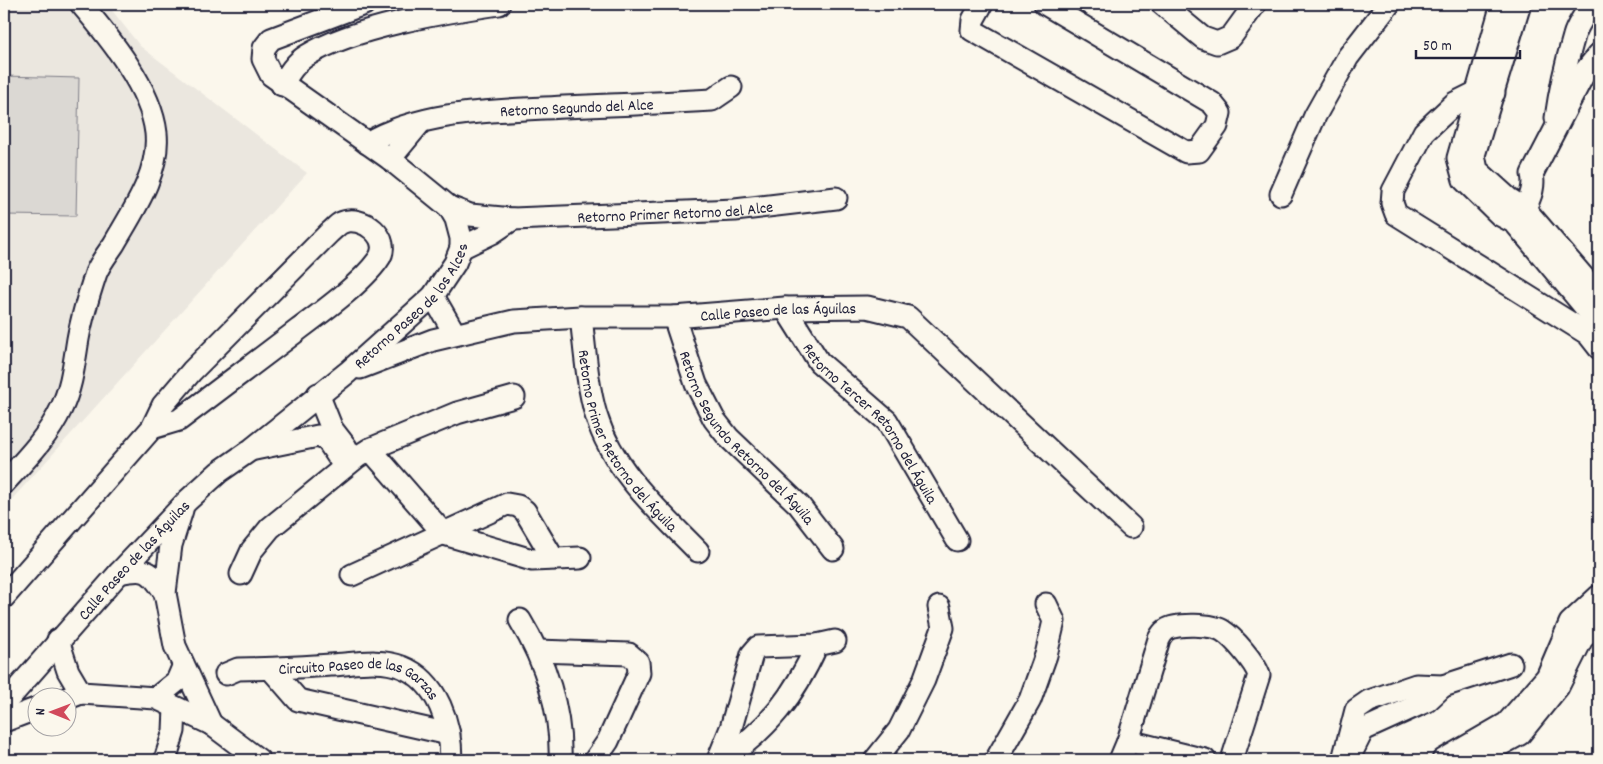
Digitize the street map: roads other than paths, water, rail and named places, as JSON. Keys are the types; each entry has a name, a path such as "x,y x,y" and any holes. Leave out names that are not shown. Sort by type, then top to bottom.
{"street":[{"path":"4,483 41,442 61,410 70,385 78,337 97,272 137,206 156,156 156,133 152,113 136,79 100,27 81,4"},
{"name":"Retorno Paseo de los Alces","path":"186,500 219,472 252,449 318,394 348,372 432,296 451,272 461,248 460,228 449,207 390,159 282,84 271,75 263,59 264,48 271,40 364,4"},
{"path":"282,84 292,68 306,56 340,40 378,28 458,10 499,4"},
{"path":"982,4 972,20 972,30 1186,152 1199,151 1219,122 1220,113 1212,103 1045,4"},
{"path":"1162,4 1203,38 1217,43 1231,37 1256,4"},
{"path":"1281,194 1315,116 1343,66 1389,4"},
{"path":"1502,4 1485,93 1470,145 1458,158 1464,180 1512,212 1599,295"},
{"path":"1485,93 1520,4"},
{"path":"1554,132 1561,79 1574,33 1587,12 1589,4"},
{"path":"1512,212 1534,182 1532,174 1586,70 1599,54"},
{"name":"Retorno Segundo del Alce","path":"367,143 393,130 420,122 487,111 712,100 731,87"},
{"path":"1485,93 1455,103 1424,132 1393,191 1392,203 1396,214 1588,334 1599,348"},
{"path":"390,159 420,122"},
{"path":"1424,132 1470,145"},
{"name":"Retorno Primer Retorno del Alce","path":"449,207 470,215 513,219 736,210 836,198"},
{"path":"1512,212 1599,324"},
{"path":"461,248 492,233 513,219"},
{"path":"4,597 152,428 163,405 192,371 330,233 341,223 357,221 365,223 379,236 382,249 378,260 331,305 179,420 152,428"},
{"path":"432,296 454,334"},
{"name":"Calle Paseo de las Águilas","path":"348,372 433,340 514,322 581,317 674,317 785,308 866,307 908,317 1131,527"},
{"name":"Retorno Tercer Retorno del Águila","path":"785,308 819,362 887,421 957,540"},
{"name":"Retorno Primer Retorno del Águila","path":"581,317 588,374 596,414 603,434 615,457 638,489 698,551"},
{"name":"Retorno Segundo Retorno del Águila","path":"674,317 696,384 714,419 728,437 798,505 834,549"},
{"path":"318,394 332,429 355,459"},
{"path":"241,574 252,550 270,528 355,459 457,413 514,396"},
{"path":"252,449 318,436 355,459 444,534 532,560 580,558"},
{"name":"Calle Paseo de las Águilas","path":"4,704 58,640 186,500"},
{"name":"Calle Paseo de las Águilas","path":"186,500 171,545 166,592 175,646 183,667 211,724"},
{"path":"352,575 507,504 518,506 525,511 553,558"},
{"path":"119,573 136,570 148,571 153,574 166,592"},
{"path":"1443,760 1507,723 1547,677 1570,623 1599,596"},
{"path":"998,759 1030,700 1046,655 1054,621 1046,604"},
{"path":"876,760 899,730 924,680 943,628 939,607"},
{"path":"520,620 537,651 550,685 558,721 560,760"},
{"path":"1473,760 1520,734 1558,687 1582,638 1599,622"},
{"path":"1120,760 1128,741 1159,638 1165,630 1174,626 1209,626 1222,630 1256,666 1259,675 1232,760"},
{"path":"58,640 72,686"},
{"path":"826,643 787,701 767,725 744,746 720,760 752,654 758,647 826,643"},
{"path":"537,651 629,654 638,662 639,673 608,741 595,760"},
{"name":"Circuito Paseo de las Garzas","path":"226,674 238,669 375,662 402,667 421,679 434,693 449,734 451,760"},
{"path":"1343,760 1356,710 1369,700 1416,685 1443,686 1511,664"},
{"path":"156,698 176,681 183,667"},
{"name":"Circuito Paseo de las Garzas","path":"271,668 298,700 449,734"},
{"path":"1352,760 1353,748 1363,730 1427,701 1443,686"},
{"path":"78,695 156,698 211,724 259,760"},
{"path":"167,755 174,732 175,708"},
{"path":"4,721 28,712"},
{"path":"167,755 193,732 211,724"},
{"path":"1128,741 1205,760"}]}
